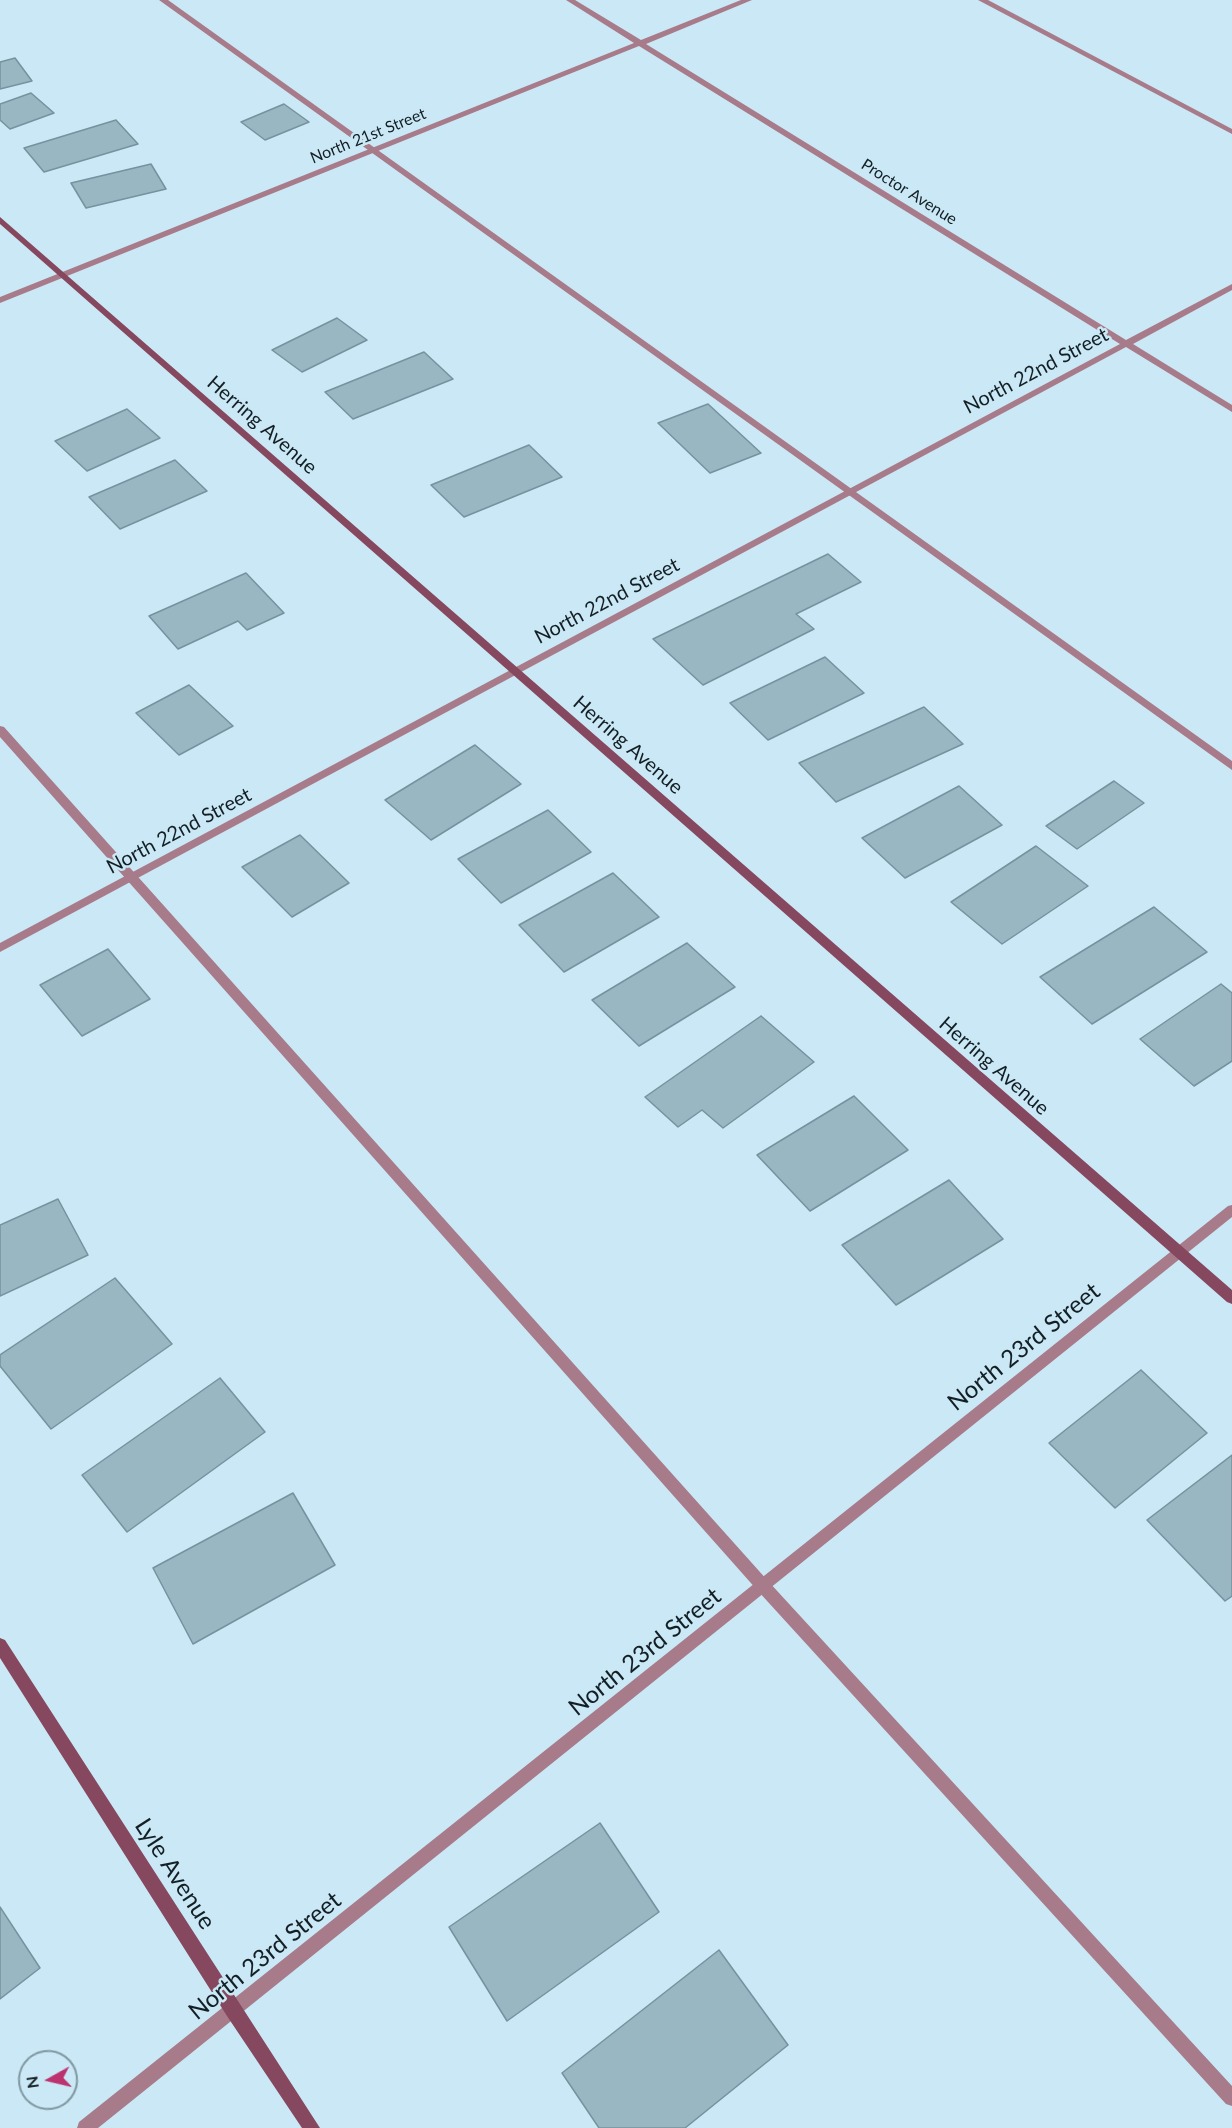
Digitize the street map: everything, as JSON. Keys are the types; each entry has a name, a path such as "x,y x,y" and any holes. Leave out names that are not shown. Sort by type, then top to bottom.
{"main road":[{"name":"Herring Avenue","path":"0,220 1232,1298"},
{"name":"Lyle Avenue","path":"0,1645 233,2010 312,2128"}],"street":[{"path":"163,0 1232,766"},
{"name":"Proctor Avenue","path":"570,0 1232,409"},
{"name":"North 21st Street","path":"0,300 748,0"},
{"path":"982,0 1232,132"},
{"name":"North 22nd Street","path":"0,948 1232,287"},
{"path":"0,730 763,1586 1232,2098"},
{"name":"North 23rd Street","path":"85,2128 1232,1210"}],"building":[{"path":"15,58 32,81 0,89 0,62"},
{"path":"31,93 54,113 10,129 0,120 0,104"},
{"path":"284,104 309,122 265,140 241,122"},
{"path":"116,120 138,144 44,172 24,148"},
{"path":"151,164 166,189 86,208 71,183"},
{"path":"337,318 367,340 302,372 272,350"},
{"path":"424,352 453,379 353,419 325,392"},
{"path":"708,404 761,453 710,473 658,423"},
{"path":"127,409 160,438 87,471 55,441"},
{"path":"529,445 562,477 464,517 431,485"},
{"path":"175,460 207,491 120,529 89,497"},
{"path":"828,554 861,582 796,614 814,629 703,685 653,639"},
{"path":"246,573 284,613 247,630 238,621 178,649 149,616"},
{"path":"825,657 864,693 768,740 730,703"},
{"path":"189,685 233,726 179,755 136,713"},
{"path":"924,707 963,744 836,802 799,763"},
{"path":"475,745 521,784 431,840 385,800"},
{"path":"1114,781 1144,803 1077,849 1046,826"},
{"path":"959,786 1002,825 905,878 862,838"},
{"path":"548,810 591,852 501,903 458,859"},
{"path":"300,835 349,883 292,917 242,867"},
{"path":"1036,846 1088,886 1002,944 951,902"},
{"path":"613,873 659,917 564,972 519,925"},
{"path":"1154,907 1207,952 1092,1024 1040,977"},
{"path":"687,943 735,987 639,1046 592,1000"},
{"path":"108,949 150,999 82,1036 40,985"},
{"path":"1221,984 1232,993 1232,1061 1194,1086 1140,1039"},
{"path":"761,1016 814,1062 723,1128 702,1110 678,1127 645,1097"},
{"path":"854,1096 908,1150 810,1211 757,1155"},
{"path":"949,1180 1003,1239 896,1305 842,1245"},
{"path":"58,1199 88,1255 0,1296 0,1225"},
{"path":"115,1278 172,1344 51,1429 0,1366 0,1355"},
{"path":"1141,1370 1207,1433 1115,1508 1049,1443"},
{"path":"220,1378 265,1432 127,1532 82,1475"},
{"path":"1232,1455 1232,1596 1225,1601 1147,1520"},
{"path":"293,1493 335,1565 193,1644 153,1568"},
{"path":"600,1823 659,1912 507,2021 449,1927"},
{"path":"0,1907 40,1968 0,1999"},
{"path":"719,1950 788,2045 685,2128 599,2128 562,2073"}]}
